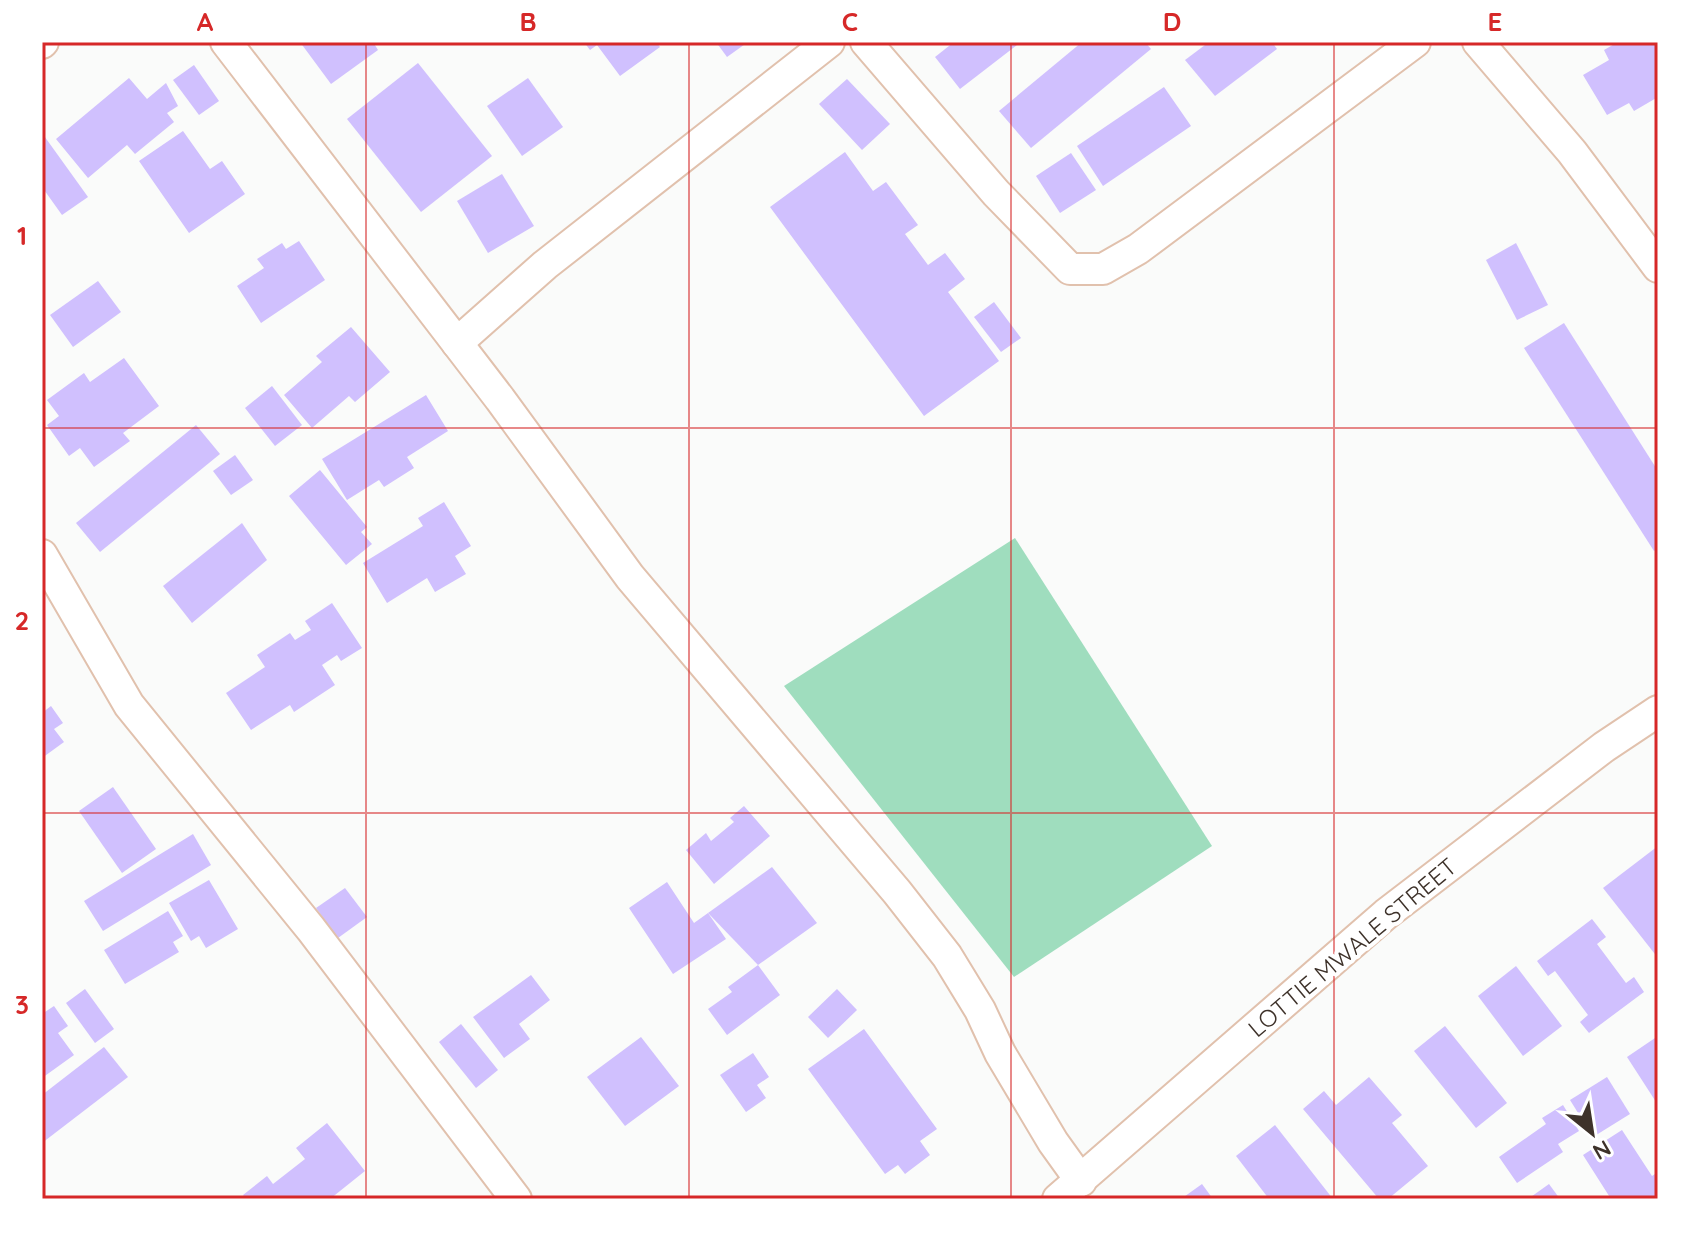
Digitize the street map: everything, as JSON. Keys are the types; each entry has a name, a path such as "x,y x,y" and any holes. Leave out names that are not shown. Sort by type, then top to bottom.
{"street":[{"path":"226,42 457,343 630,577 887,880 947,956 1053,1142 1069,1190"},
{"path":"457,343 545,265 829,42"},
{"path":"866,42 996,193 1070,269 1103,269 1138,249 1415,42"},
{"path":"1478,42 1572,152 1658,267"},
{"path":"42,555 129,705 311,929 516,1199"},
{"name":"LOTTIE MWALE STREET","path":"1069,1190 1386,914 1604,747 1658,711"}],"green space":[{"path":"1015,538 1212,846 1014,977 784,686"}],"building":[{"path":"300,42 373,42 378,50 331,84"},
{"path":"584,42 656,42 660,47 620,76 597,45 590,50"},
{"path":"716,42 748,42 727,57"},
{"path":"954,42 1021,42 960,89 935,57"},
{"path":"1082,42 1145,42 1151,49 1031,148 999,111"},
{"path":"1209,42 1272,42 1277,49 1215,96 1185,60"},
{"path":"1618,42 1658,42 1658,97 1634,111 1629,103 1607,115 1583,75 1609,60 1604,50"},
{"path":"418,63 492,156 421,212 347,119"},
{"path":"194,65 219,101 199,115 173,80"},
{"path":"129,78 147,99 166,83 178,106 167,113 174,122 135,154 127,145 88,178 56,139"},
{"path":"528,78 563,127 522,156 487,106"},
{"path":"847,79 890,124 862,150 819,104"},
{"path":"1164,87 1191,126 1103,186 1077,146"},
{"path":"183,131 210,169 222,161 245,194 189,233 139,161"},
{"path":"42,133 88,197 62,215 42,187"},
{"path":"845,152 873,191 886,182 918,225 905,234 928,265 945,253 965,279 948,292 999,361 924,416 770,207"},
{"path":"1071,153 1096,190 1060,213 1036,176"},
{"path":"502,174 534,226 488,253 457,201"},
{"path":"299,241 325,280 261,323 237,286 264,268 257,259 282,243 286,249"},
{"path":"1516,243 1548,305 1517,320 1486,260"},
{"path":"98,281 121,312 73,347 50,315"},
{"path":"994,302 1021,338 1001,352 974,317"},
{"path":"1564,323 1658,471 1658,548 1654,551 1524,348"},
{"path":"351,327 390,372 355,402 349,396 312,428 284,395 322,362 316,356"},
{"path":"124,358 159,406 123,433 130,441 94,467 80,448 69,456 47,425 59,416 47,400 84,373 90,382"},
{"path":"272,386 302,425 275,446 245,408"},
{"path":"426,395 448,431 407,457 414,468 384,487 379,480 347,500 322,459"},
{"path":"196,425 220,454 100,552 76,523"},
{"path":"235,455 253,480 231,495 213,471"},
{"path":"320,470 367,527 361,532 372,544 346,565 289,496"},
{"path":"444,502 471,546 455,556 466,574 435,592 427,578 387,603 363,563 423,526 418,518"},
{"path":"242,523 267,560 192,623 163,586"},
{"path":"332,603 362,648 341,661 337,655 322,665 335,685 294,712 290,705 251,730 226,693 265,667 257,655 290,633 295,640 311,630 305,621"},
{"path":"51,706 63,723 54,729 64,742 42,758 42,713"},
{"path":"113,787 156,849 122,873 79,811"},
{"path":"744,806 770,836 714,884 686,850 706,833 711,841 734,822 730,818"},
{"path":"193,834 211,865 103,931 84,901"},
{"path":"1658,846 1658,958 1603,888"},
{"path":"772,867 817,923 758,965 708,913"},
{"path":"209,880 238,929 206,948 199,936 191,941 169,903"},
{"path":"667,882 694,923 708,913 726,939 673,974 629,908"},
{"path":"345,888 367,917 338,938 316,908"},
{"path":"168,911 183,936 173,942 179,952 125,984 104,950"},
{"path":"1592,919 1606,937 1597,944 1626,983 1634,977 1644,992 1589,1033 1580,1022 1588,1015 1555,971 1548,976 1537,961"},
{"path":"758,965 780,995 727,1035 708,1009 732,992 728,987"},
{"path":"1516,966 1562,1026 1523,1056 1478,996"},
{"path":"531,975 550,1000 519,1024 530,1039 504,1058 473,1017"},
{"path":"85,989 114,1029 95,1043 66,1003"},
{"path":"837,989 857,1010 828,1038 808,1017"},
{"path":"54,1006 68,1026 58,1033 74,1055 42,1078 42,1014"},
{"path":"461,1024 498,1070 476,1088 439,1042"},
{"path":"1445,1026 1507,1103 1476,1128 1414,1051"},
{"path":"864,1029 937,1129 920,1141 930,1155 905,1174 898,1165 885,1174 808,1069"},
{"path":"1658,1036 1658,1105 1627,1057"},
{"path":"641,1037 679,1086 625,1126 587,1077"},
{"path":"104,1047 128,1077 42,1143 42,1095"},
{"path":"753,1053 769,1077 757,1085 766,1098 746,1112 720,1075"},
{"path":"1369,1077 1402,1115 1392,1123 1428,1166 1388,1199 1379,1199 1303,1109 1324,1091 1336,1105"},
{"path":"1607,1077 1630,1114 1593,1137 1570,1100"},
{"path":"1563,1105 1579,1131 1558,1144 1563,1152 1517,1183 1499,1157 1546,1124 1542,1118"},
{"path":"327,1123 365,1171 330,1199 246,1199 243,1195 267,1176 273,1184 305,1159 296,1148"},
{"path":"1275,1125 1333,1199 1269,1199 1236,1156"},
{"path":"1622,1130 1652,1176 1658,1172 1658,1199 1611,1199 1583,1155"},
{"path":"1202,1184 1213,1199 1181,1199"},
{"path":"1549,1184 1560,1199 1528,1199"}]}
